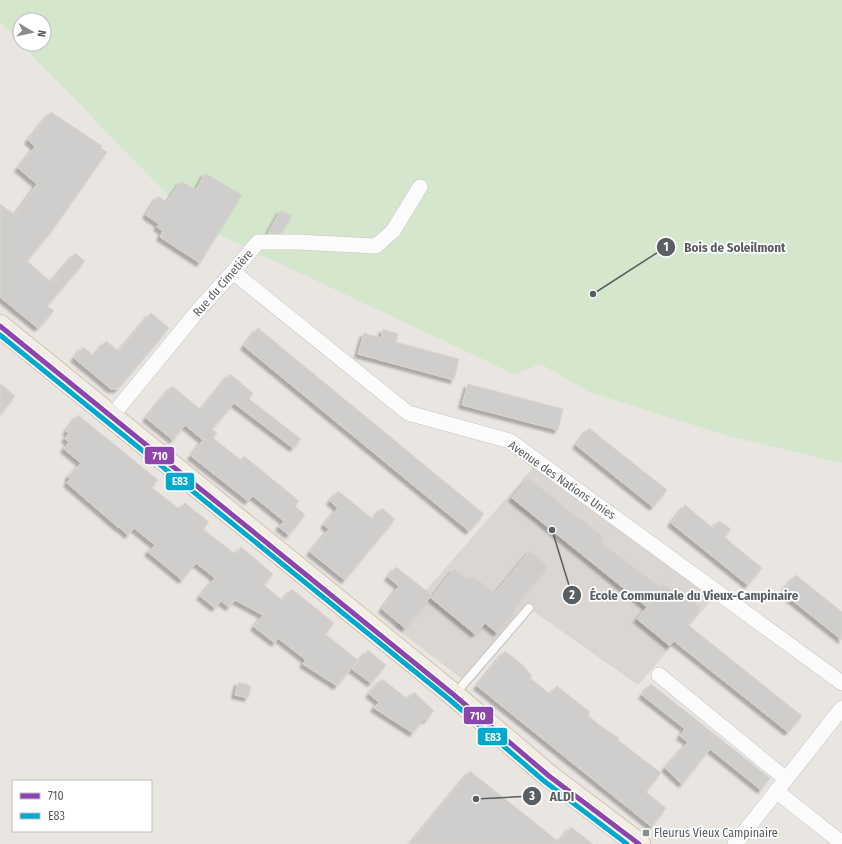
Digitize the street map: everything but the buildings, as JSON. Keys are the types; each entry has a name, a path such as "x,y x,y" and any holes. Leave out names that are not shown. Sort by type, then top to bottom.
{"main road":[{"path":"0,326 454,695 549,776 639,844"}],"street":[{"name":"Rue du Cimetière","path":"111,417 201,307 258,242 297,242 376,246 393,231 420,187"},
{"name":"Avenue des Nations Unies","path":"233,272 408,413 510,441 842,683"},
{"path":"659,675 786,779"},
{"path":"735,844 842,708"},
{"path":"776,791 842,843"}],"lane":[{"path":"454,695 529,608"}],"shaded area":[{"path":"535,465 716,595 638,685 533,611 470,685 394,627"}],"green space":[{"path":"0,0 842,0 842,463 728,436 589,392 541,364 514,374 196,224 29,52 52,52 52,12 12,12 12,35 0,22"}],"transit line":[{"name":"710","path":"0,326 454,695 549,776 639,844"},
{"name":"E83","path":"0,335 450,700 544,781 627,844"}],"place":[{"name":"Bois de Soleilmont","path":"593,294"},
{"name":"École Communale du Vieux-Campinaire","path":"552,530"},
{"name":"ALDI","path":"476,799"},
{"name":"Fleurus Vieux Campinaire","path":"646,833"}]}
